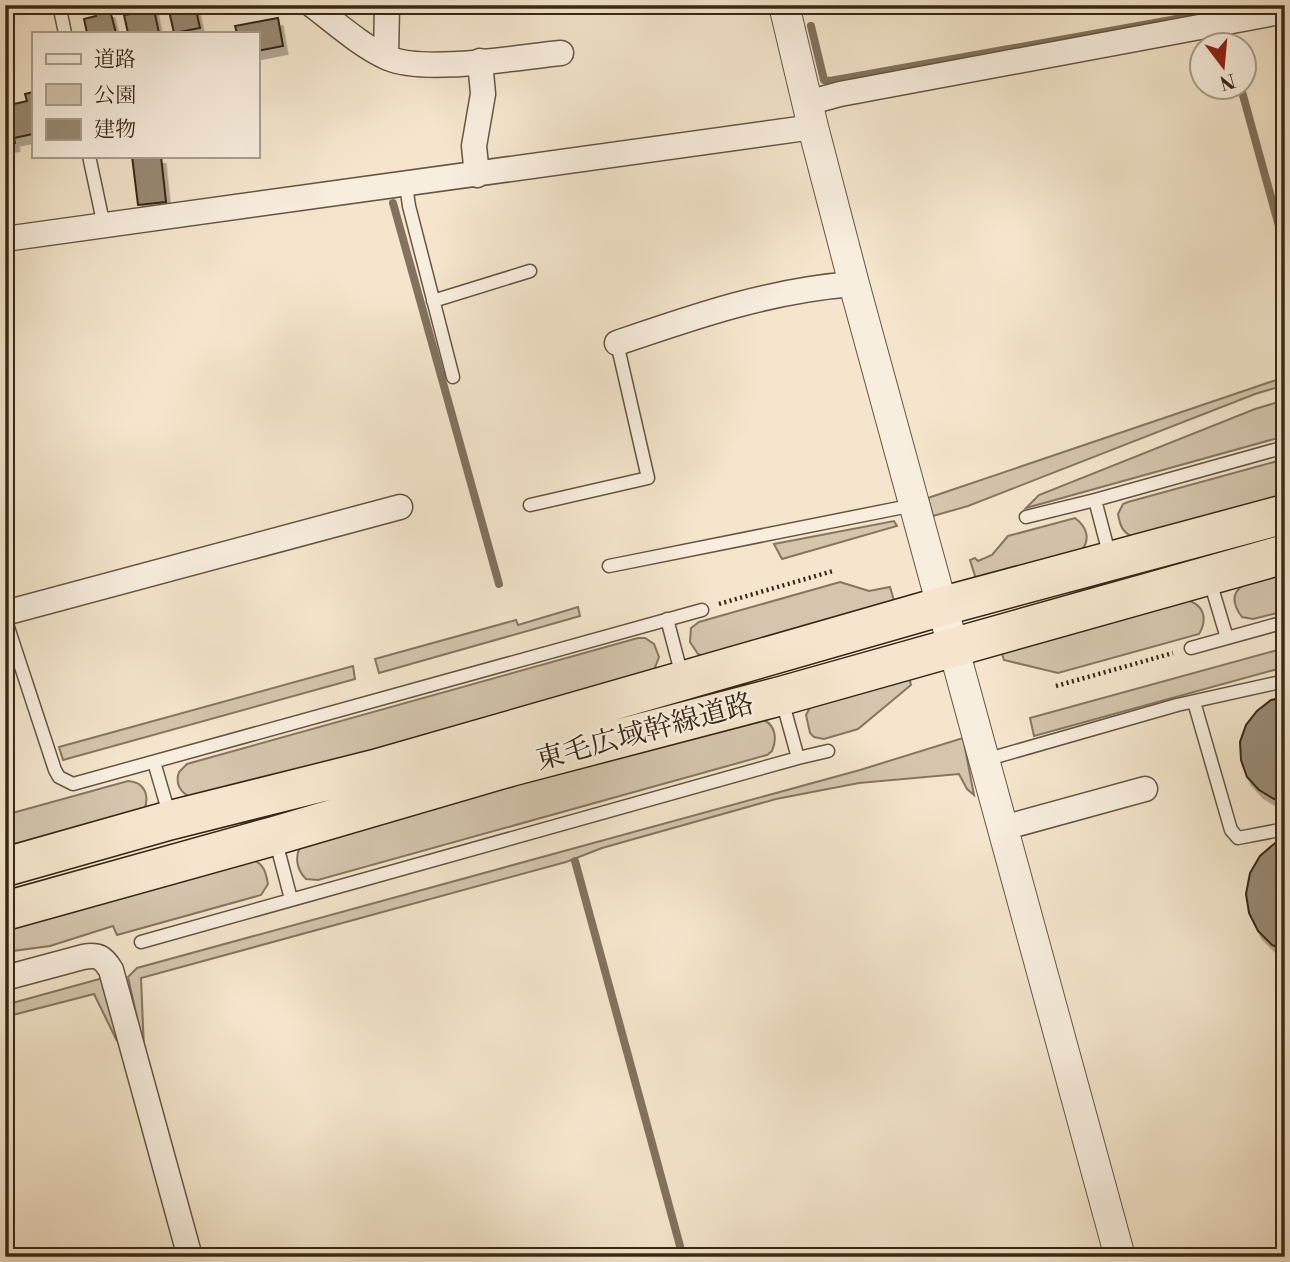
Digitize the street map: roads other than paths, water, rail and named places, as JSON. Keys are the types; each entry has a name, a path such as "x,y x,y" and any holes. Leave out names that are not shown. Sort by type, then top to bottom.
{"highway":[{"name":"東毛広域幹線道路","path":"5,867 171,820 519,730 683,679 1285,514"},
{"name":"東毛広域幹線道路","path":"5,911 274,836 510,766 781,696 1285,554"}],"street":[{"path":"312,5 386,57 400,62 447,64 561,53"},
{"path":"784,5 855,284 1120,1257"},
{"path":"386,57 387,6"},
{"path":"5,239 477,175 810,115 840,94 1285,10"},
{"path":"477,175 474,146 483,94 480,61"},
{"path":"617,344 695,317 768,296 812,287 855,284"},
{"path":"5,615 400,507"},
{"path":"1003,828 1144,789"},
{"path":"5,978 83,957 95,955 104,959 111,970 190,1257"}],"lane":[{"path":"59,5 65,32"},
{"path":"89,158 104,226"},
{"path":"406,185 453,377"},
{"path":"433,301 530,271"},
{"path":"530,505 648,478 617,344"},
{"path":"1026,517 1285,447"},
{"path":"1095,500 1111,561"},
{"path":"609,566 915,505"},
{"path":"1209,577 1227,638"},
{"path":"5,615 59,778 73,784 702,610"},
{"path":"667,619 683,679"},
{"path":"1191,648 1285,622"},
{"path":"984,760 1194,702 1285,681"},
{"path":"781,696 798,758"},
{"path":"1194,702 1231,830 1238,838 1285,829"},
{"path":"141,942 828,751"},
{"path":"154,762 171,820"},
{"path":"274,836 291,899"}],"waterway":[{"path":"811,26 824,80 830,81 1199,15"},
{"path":"1245,102 1285,248"},
{"path":"393,203 499,584"},
{"path":"575,861 683,1257"}]}
